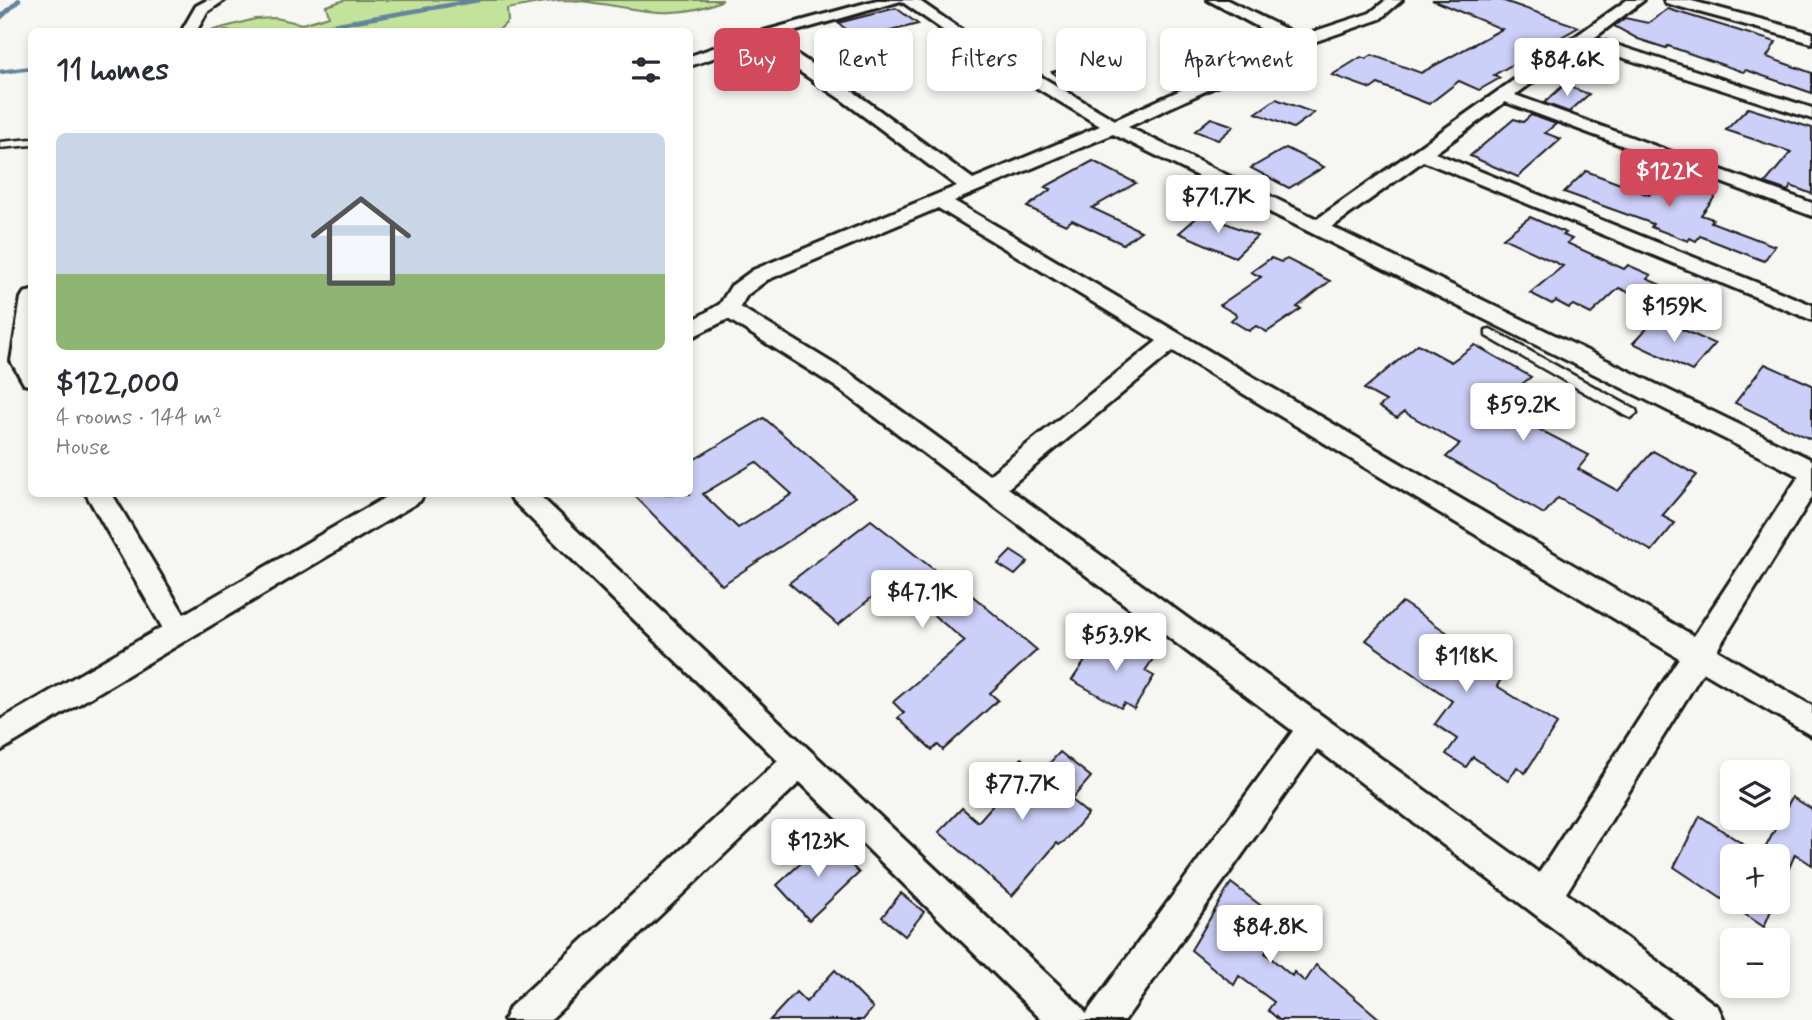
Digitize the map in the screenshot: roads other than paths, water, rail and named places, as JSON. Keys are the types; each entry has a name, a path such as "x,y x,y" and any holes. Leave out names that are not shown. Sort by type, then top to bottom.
{"street":[{"path":"190,28 201,9 218,0"},
{"path":"792,28 894,0"},
{"path":"908,0 958,34 1114,127 1812,471"},
{"path":"1215,0 1271,28"},
{"path":"1317,36 1375,16 1395,0"},
{"path":"1319,227 1637,0"},
{"path":"1671,0 1812,38"},
{"path":"1582,39 1812,114"},
{"path":"693,60 714,53"},
{"path":"800,64 848,96 971,187"},
{"path":"693,329 728,309 739,291 760,275 1114,127 1192,91"},
{"path":"1503,96 1812,210"},
{"path":"1421,154 1812,313"},
{"path":"940,201 1812,722"},
{"path":"728,309 844,381 1543,897 1705,1020"},
{"path":"989,488 1172,340"},
{"path":"0,370 28,365"},
{"path":"1543,897 1812,476"},
{"path":"101,497 178,629"},
{"path":"0,737 178,629 406,497"},
{"path":"525,497 1069,1020"},
{"path":"1102,1020 1314,728"},
{"path":"523,1020 800,761"}],"lane":[{"path":"0,145 28,142"},
{"path":"1490,333 1631,413"},
{"path":"1533,357 1548,340"},
{"path":"1563,375 1586,359"}],"waterway":[{"path":"0,18 19,0"},
{"path":"314,28 479,0"},
{"path":"0,72 28,68"}]}
